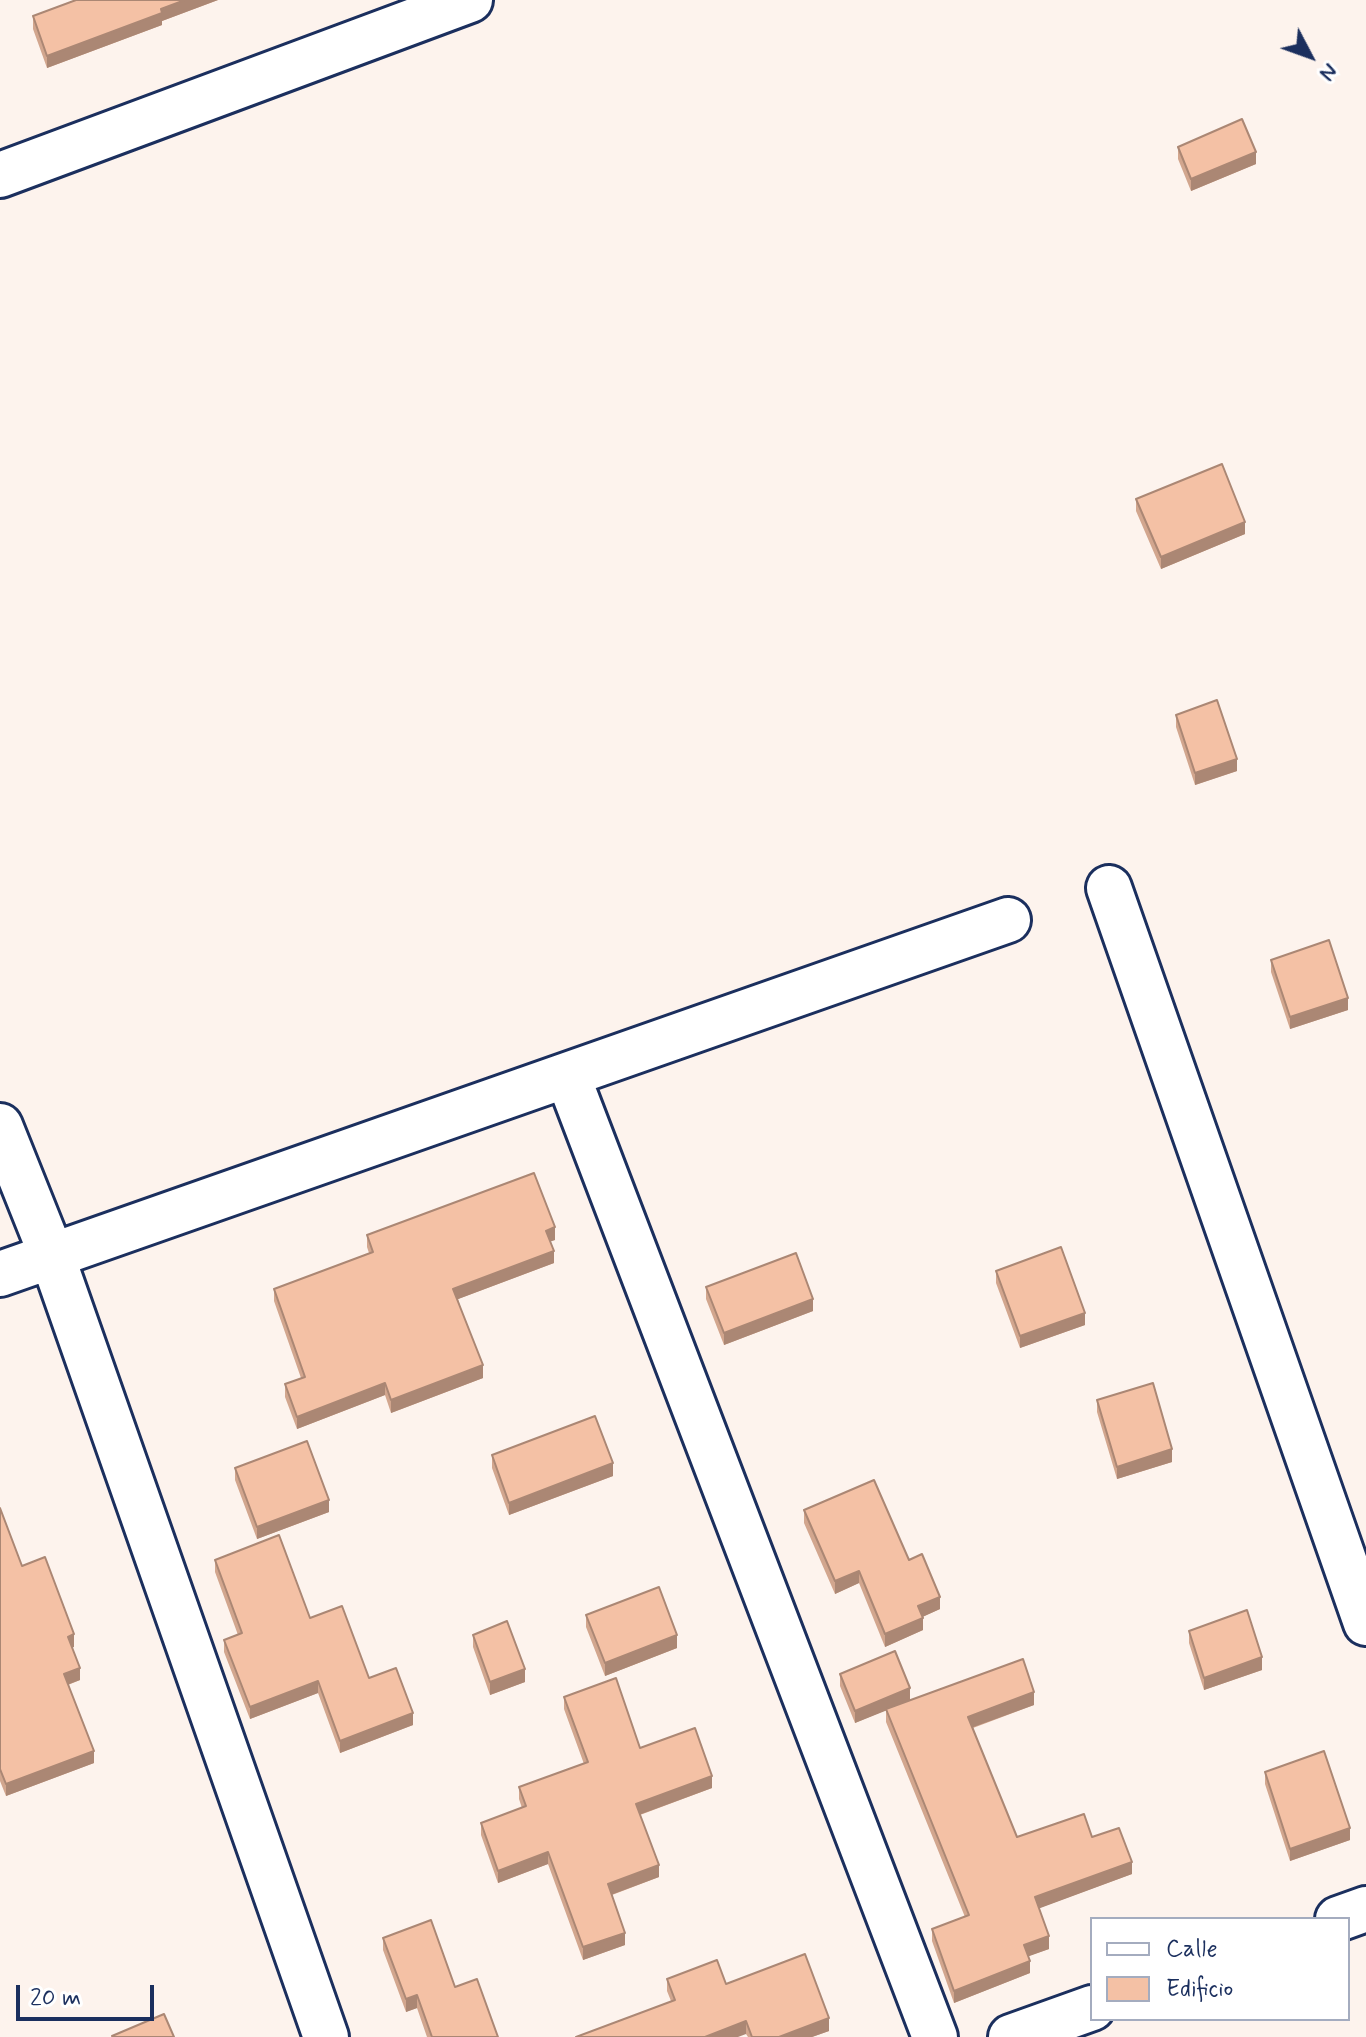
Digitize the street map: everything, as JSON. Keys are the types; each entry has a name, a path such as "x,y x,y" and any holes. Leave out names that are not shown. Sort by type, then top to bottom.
{"street":[{"path":"0,175 470,0"},
{"path":"1109,888 1366,1623"},
{"path":"0,1274 1008,920"},
{"path":"568,1077 935,2037"},
{"path":"0,1126 52,1256 326,2037"},
{"path":"1344,1917 1366,1909"},
{"path":"1011,2037 1090,2009"}],"building":[{"path":"76,0 185,0 161,9 162,13 47,56 33,16"},
{"path":"1242,119 1256,152 1191,179 1178,147"},
{"path":"1222,464 1245,522 1161,557 1136,499"},
{"path":"1217,700 1237,759 1195,773 1176,715"},
{"path":"1329,940 1348,998 1290,1017 1271,960"},
{"path":"534,1173 555,1227 546,1231 554,1251 453,1289 483,1365 391,1400 385,1383 297,1417 285,1384 305,1377 274,1289 373,1252 367,1235"},
{"path":"1061,1247 1085,1313 1020,1336 996,1271"},
{"path":"796,1253 813,1299 724,1333 706,1287"},
{"path":"1153,1383 1172,1449 1117,1467 1097,1400"},
{"path":"595,1416 613,1463 509,1503 492,1455"},
{"path":"307,1441 329,1500 257,1527 235,1468"},
{"path":"874,1480 909,1560 922,1554 940,1597 918,1606 923,1618 885,1634 859,1571 835,1581 804,1510"},
{"path":"0,1508 22,1566 45,1557 74,1634 68,1637 80,1668 64,1674 94,1751 6,1784 0,1769"},
{"path":"279,1535 310,1618 342,1606 369,1678 396,1668 413,1713 340,1741 318,1681 250,1707 224,1640 242,1633 215,1560"},
{"path":"659,1587 677,1635 605,1663 586,1615"},
{"path":"1247,1610 1262,1657 1204,1678 1189,1631"},
{"path":"507,1621 525,1669 490,1682 473,1635"},
{"path":"895,1651 910,1688 855,1711 840,1674"},
{"path":"1023,1659 1034,1692 968,1717 1017,1837 1084,1814 1092,1837 1119,1828 1132,1862 1035,1897 1049,1936 1024,1945 1030,1961 954,1991 932,1929 969,1915 886,1709"},
{"path":"616,1678 640,1748 695,1728 712,1776 636,1804 659,1865 608,1884 625,1933 583,1947 548,1852 498,1871 481,1823 526,1806 519,1787 588,1762 564,1697"},
{"path":"1324,1751 1350,1828 1290,1849 1265,1772"},
{"path":"431,1920 455,1987 477,1979 498,2037 432,2037 417,1995 406,1999 383,1938"},
{"path":"805,1954 829,2018 779,2037 752,2037 746,2021 705,2037 576,2037 675,2000 667,1979 717,1960 726,1984"},
{"path":"164,2014 174,2037 112,2036"}]}
